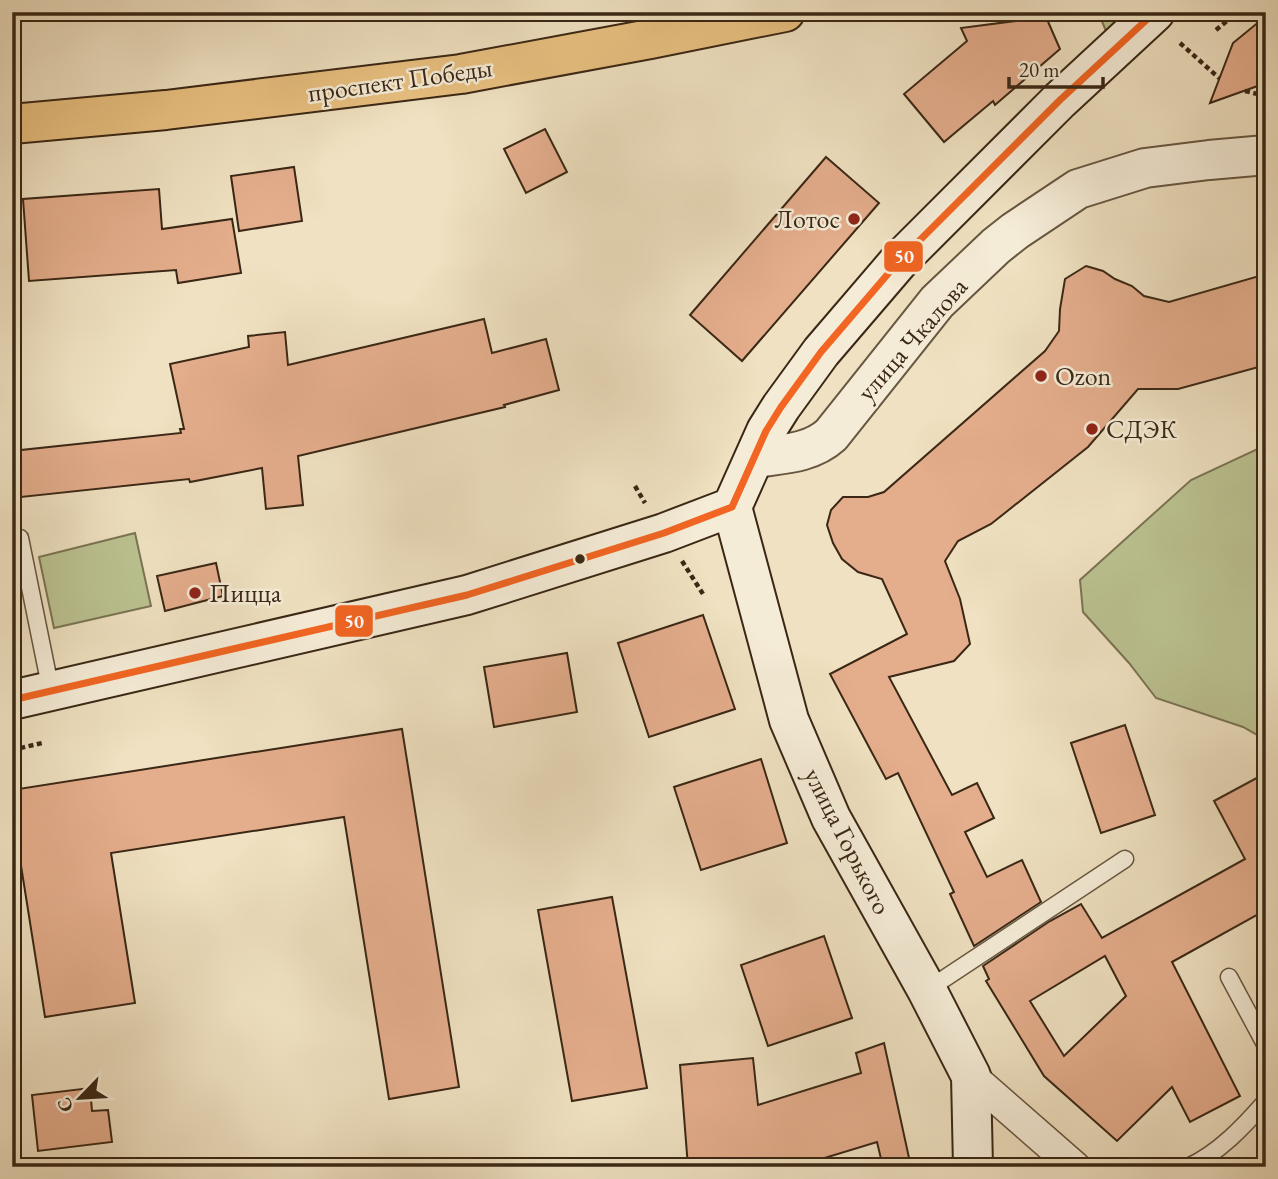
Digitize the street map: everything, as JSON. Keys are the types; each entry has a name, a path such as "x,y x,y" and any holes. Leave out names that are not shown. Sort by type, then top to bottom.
{"main road":[{"name":"проспект Победы","path":"12,124 166,110 461,74 785,12"},
{"path":"12,700 467,595 664,533 732,507 766,430 821,352 899,261 1060,100 1155,12"},
{"name":"улица Чкалова","path":"755,458 797,452 823,442 937,302 996,246 1078,189 1146,168 1266,155"},
{"name":"улица Горького","path":"732,507 789,720 831,818 928,990 971,1076 973,1167"}],"street":[{"path":"971,1076 1075,1167"}],"lane":[{"path":"20,538 51,691"},
{"path":"928,990 1125,859"},
{"path":"1229,977 1266,1046"},
{"path":"1188,1167 1201,1161 1243,1126 1266,1101"}],"path":[{"path":"1216,30 1238,12"},
{"path":"1180,43 1219,78"},
{"path":"1245,90 1266,96"},
{"path":"12,750 42,743"}],"green space":[{"path":"1098,12 1126,12 1106,31"},
{"path":"1266,445 1266,740 1243,727 1156,698 1083,612 1080,580 1191,480"},
{"path":"135,533 151,606 54,628 39,557"}],"building":[{"path":"1266,16 1266,83 1210,103 1233,43"},
{"path":"1046,17 1060,49 995,105 993,101 944,142 904,94 967,41 961,28"},
{"path":"545,129 567,172 526,193 504,149"},
{"path":"826,157 879,203 742,361 690,315"},
{"path":"294,167 302,221 239,231 231,176"},
{"path":"159,189 162,229 232,219 241,273 178,283 176,270 29,281 23,199"},
{"path":"1086,266 1103,271 1132,286 1144,296 1169,302 1266,274 1266,365 1178,389 1138,389 1088,447 991,524 958,541 945,561 960,599 970,644 954,661 889,677 952,795 977,783 994,818 965,832 987,877 1022,860 1041,902 974,946 950,894 954,892 898,773 886,779 830,674 907,634 882,579 858,572 842,559 827,525 831,510 843,497 868,497 884,492 1045,351 1059,331 1065,279"},
{"path":"484,319 492,353 546,339 559,390 504,405 505,407 298,456 303,505 266,509 262,468 190,482 189,479 12,498 12,451 181,433 180,429 184,429 170,364 249,347 248,336 285,332 288,365"},
{"path":"216,563 223,596 165,611 157,576"},
{"path":"703,615 735,709 649,737 618,643"},
{"path":"567,653 577,712 494,727 484,667"},
{"path":"1125,725 1155,815 1101,833 1071,743"},
{"path":"402,729 459,1087 389,1099 344,817 111,853 135,1003 45,1017 12,809 12,790"},
{"path":"761,759 787,843 701,870 674,787"},
{"path":"1266,773 1266,910 1172,962 1240,1096 1190,1122 1172,1087 1117,1141 1044,1076 986,981 989,979 983,966 1050,921 1081,904 1102,938 1245,859 1214,801","holes":["1105,956 1126,996 1064,1056 1030,1001"]},
{"path":"612,897 647,1088 572,1101 538,910"},
{"path":"824,936 852,1018 768,1046 741,965"},
{"path":"884,1043 911,1167 883,1167 877,1142 795,1167 688,1167 680,1065 753,1058 758,1105 861,1073 856,1053"},
{"path":"90,1088 92,1111 108,1110 112,1142 38,1151 32,1095"}],"transit line":[{"name":"50","path":"12,700 467,595 664,533 732,507 766,431 821,352 899,261 1060,100 1155,12"}],"place":[{"name":"Лотос","path":"854,219"},
{"name":"Ozon","path":"1041,376"},
{"name":"СДЭК","path":"1092,429"},
{"name":"Пицца","path":"195,593"}]}
